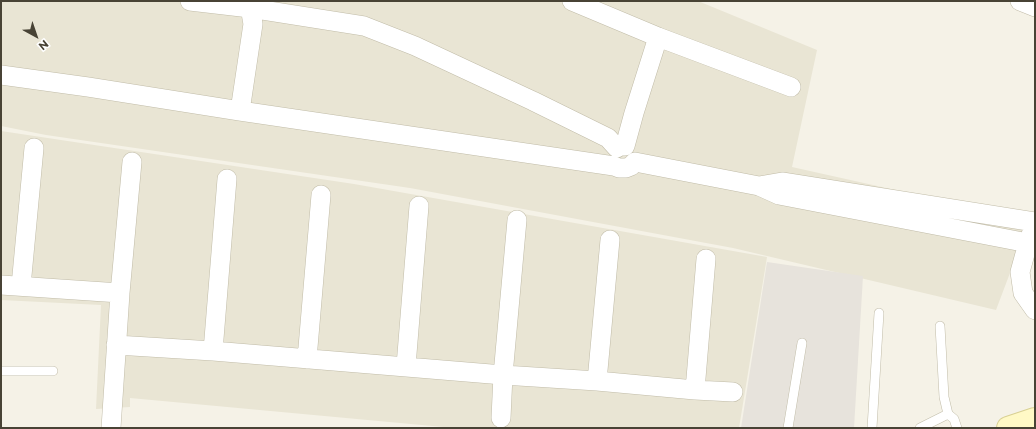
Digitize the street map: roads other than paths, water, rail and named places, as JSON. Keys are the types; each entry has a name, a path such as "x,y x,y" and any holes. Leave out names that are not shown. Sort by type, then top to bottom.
{"street":[{"path":"190,1 249,4 364,26 415,46 608,138 619,153"},
{"path":"572,1 790,87"},
{"path":"1020,1 1035,7"},
{"path":"240,111 253,24 249,4"},
{"path":"658,36 634,113 619,153 619,168 626,168 635,162 759,186 779,195 1028,243"},
{"path":"1,75 240,111 619,153"},
{"path":"21,286 34,148"},
{"path":"110,428 132,162"},
{"path":"213,351 227,179"},
{"path":"759,186 782,182 1035,222"},
{"path":"307,359 322,195"},
{"path":"406,366 419,206"},
{"path":"501,418 503,375 517,220"},
{"path":"1035,225 1020,272 1023,293 1035,310"},
{"path":"597,381 610,240"},
{"path":"695,390 706,259"},
{"path":"1,285 120,293"},
{"path":"116,345 213,351 733,392"},
{"path":"1008,428 1035,419"}],"lane":[{"path":"872,428 880,313"},
{"path":"940,326 944,397 948,414 954,419 957,428"},
{"path":"788,428 802,343"},
{"path":"1,371 53,370"},
{"path":"920,428 948,414"}]}
